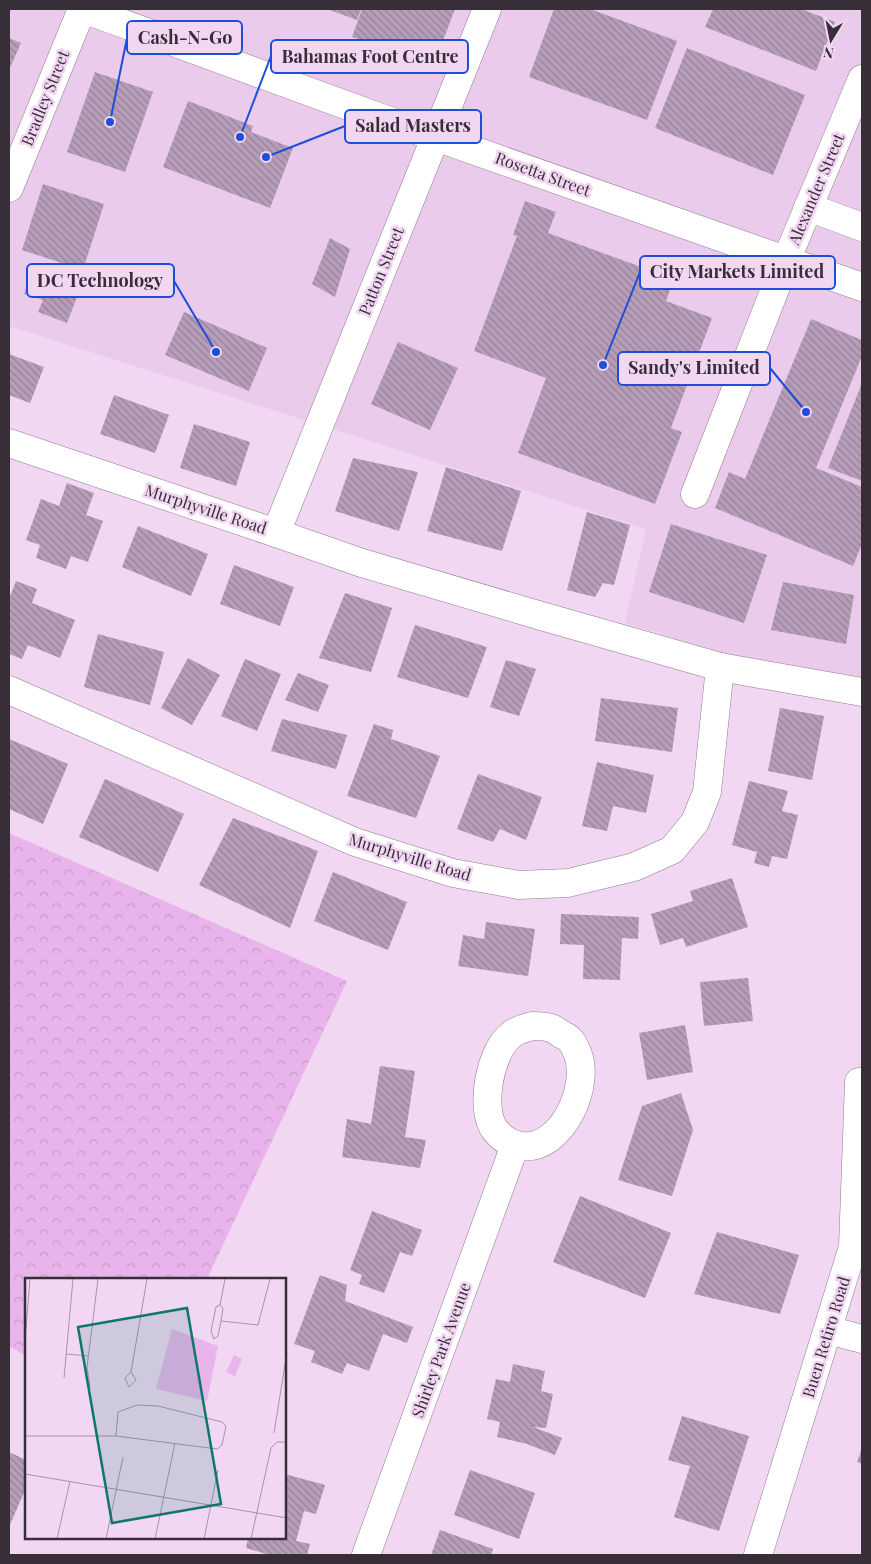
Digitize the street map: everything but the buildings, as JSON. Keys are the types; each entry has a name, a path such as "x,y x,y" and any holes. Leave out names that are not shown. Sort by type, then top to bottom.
{"street":[{"name":"Rosetta Street","path":"82,9 373,115 862,287"},
{"name":"Bradley Street","path":"9,188 82,9"},
{"name":"Patton Street","path":"276,533 487,9"},
{"name":"Alexander Street","path":"695,494 786,260 862,79"},
{"path":"808,207 862,227"},
{"name":"Murphyville Road","path":"9,444 362,563 720,666 862,692"},
{"name":"Murphyville Road","path":"9,690 355,842 453,873 519,885 568,883 634,867 672,850 695,822 707,792 720,666"},
{"name":"Buen Retiro Road","path":"758,1555 854,1247 859,1082"},
{"name":"Shirley Park Avenue","path":"366,1555 515,1145"},
{"path":"828,1330 862,1339"}],"shaded area":[{"path":"9,9 862,9 862,682 748,661 625,623 646,529 9,326"}],"green space":[{"path":"9,833 347,981 207,1278 25,1278 25,1355 9,1346"}],"place":[{"name":"Cash-N-Go","path":"110,122"},
{"name":"Bahamas Foot Centre","path":"240,137"},
{"name":"Salad Masters","path":"266,157"},
{"name":"DC Technology","path":"216,352"},
{"name":"City Markets Limited","path":"603,365"},
{"name":"Sandy's Limited","path":"806,412"}]}
